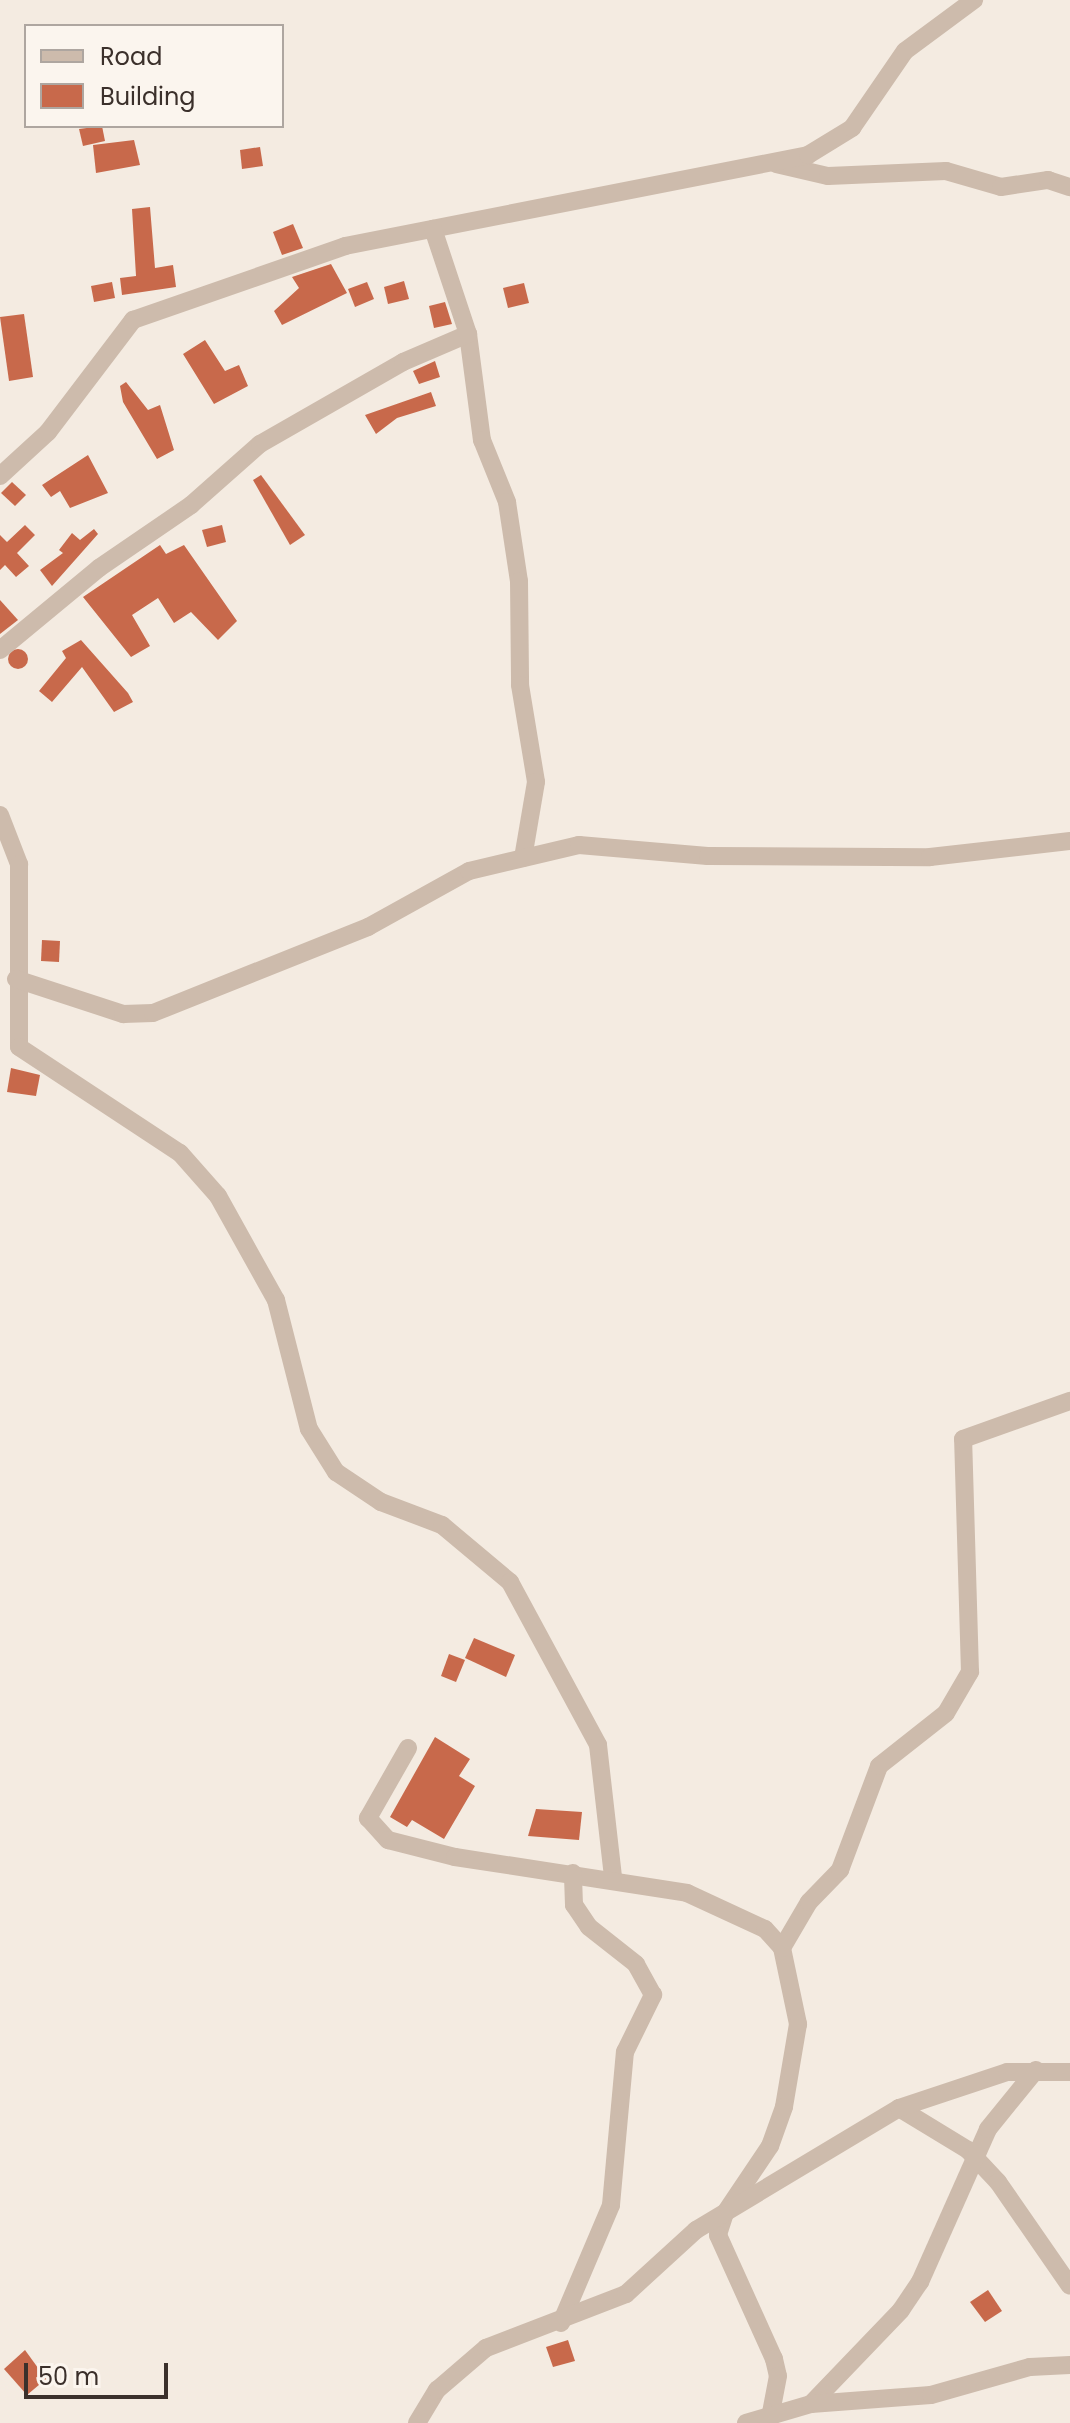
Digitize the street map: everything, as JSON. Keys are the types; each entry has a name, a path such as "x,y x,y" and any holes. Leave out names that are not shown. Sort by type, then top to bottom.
{"street":[{"path":"0,476 48,432 133,320 299,260 433,229 773,163 824,148 852,128 905,51 974,0"},
{"path":"773,163 828,176 946,171 1001,187 1048,180 1070,187"},
{"path":"433,229 468,334 482,440 507,502 519,581 520,685 536,782 523,858"},
{"path":"0,650 99,568 191,505 260,444 403,362 468,334"},
{"path":"0,815 19,864 15,1036 27,1056 149,1130 218,1196 276,1300 309,1429 336,1472 381,1502 452,1531 510,1582 598,1745 613,1877"},
{"path":"16,979 123,1014 153,1013 368,927 469,871 579,845 708,856 930,857 1070,841"},
{"path":"782,1948 809,1902 840,1870 879,1766 946,1713 970,1672 963,1439 1070,1401"},
{"path":"408,1748 371,1802 368,1818 374,1831 427,1851 613,1877 732,1911 782,1948 798,2024 784,2107 770,2146 725,2213 721,2247 774,2359 772,2417"},
{"path":"561,2323 611,2205 625,2052 653,1995 636,1964 589,1927 574,1905 573,1873"},
{"path":"417,2423 437,2390 486,2348 561,2323 635,2288 696,2230 899,2108 992,2075 1036,2070 1070,2072"},
{"path":"811,2404 882,2332 920,2282 1000,2108 1036,2070"},
{"path":"899,2108 938,2127 975,2158 1070,2286"},
{"path":"746,2423 811,2404 931,2395 1030,2367 1070,2365"}],"building":[{"path":"102,128 105,141 83,146 79,129"},
{"path":"134,140 140,165 96,173 93,145"},
{"path":"260,147 263,166 242,169 240,150"},
{"path":"150,207 155,268 173,265 176,287 122,295 120,278 136,276 132,209"},
{"path":"293,224 303,248 282,255 273,232"},
{"path":"331,264 347,293 282,325 274,311 299,288 292,277"},
{"path":"404,281 409,299 388,304 384,287"},
{"path":"112,282 115,298 94,302 91,286"},
{"path":"367,282 374,299 355,307 348,289"},
{"path":"524,283 529,303 508,308 503,288"},
{"path":"445,302 452,324 434,328 429,306"},
{"path":"24,314 33,377 9,381 0,317"},
{"path":"205,340 225,371 239,365 248,386 214,404 183,354"},
{"path":"435,361 440,377 419,384 413,371"},
{"path":"126,382 148,410 160,405 174,450 157,459 123,402 120,386"},
{"path":"431,392 436,406 397,418 376,434 365,415"},
{"path":"88,455 108,493 70,508 60,491 51,497 42,485"},
{"path":"261,475 305,535 290,545 253,480"},
{"path":"12,482 26,495 15,506 1,493"},
{"path":"25,525 35,535 17,553 29,566 16,577 5,565 0,570 0,535 7,542"},
{"path":"222,525 226,542 207,547 202,530"},
{"path":"94,529 98,534 52,586 40,570 63,553 59,550 72,533 80,540"},
{"path":"160,545 166,554 184,545 237,621 218,640 191,612 174,623 158,598 132,615 150,646 131,657 83,597"},
{"path":"0,600 18,620 0,634"},
{"path":"81,640 133,702 114,712 82,667 52,702 39,691 66,658 62,651"},
{"path":"18,649 25,652 28,659 25,666 18,669 11,666 8,659 11,652"},
{"path":"42,940 60,941 59,962 41,961"},
{"path":"11,1068 40,1075 36,1096 7,1092"},
{"path":"474,1638 515,1655 506,1677 465,1658"},
{"path":"449,1654 465,1660 456,1682 441,1676"},
{"path":"435,1737 470,1759 459,1776 475,1786 444,1839 412,1820 407,1827 390,1817"},
{"path":"536,1809 582,1812 579,1840 528,1836"},
{"path":"988,2290 1002,2311 985,2322 970,2302"},
{"path":"568,2340 575,2361 553,2367 546,2347"},
{"path":"25,2350 46,2379 27,2395 4,2369"}]}
